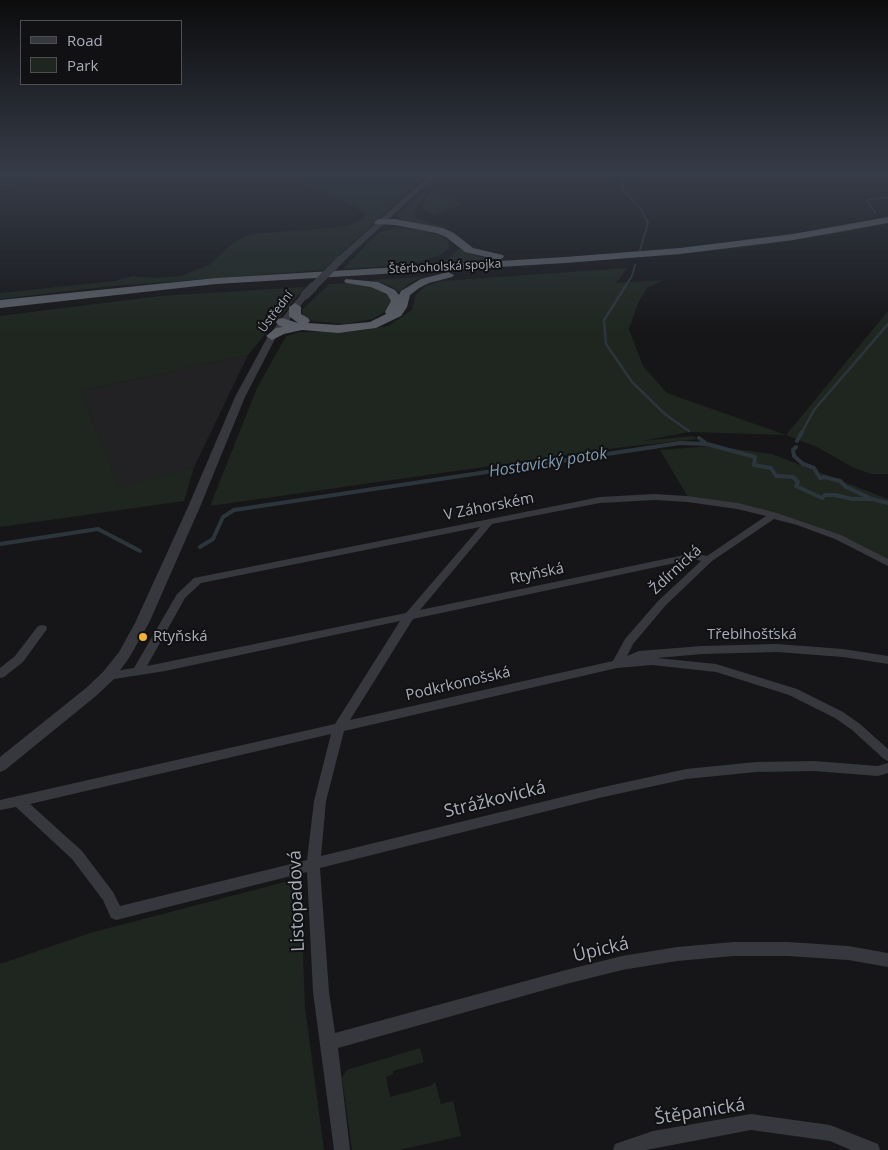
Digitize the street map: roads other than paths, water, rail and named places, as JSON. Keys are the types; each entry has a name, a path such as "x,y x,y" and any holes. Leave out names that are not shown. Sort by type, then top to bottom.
{"highway":[{"path":"372,271 417,264 448,253 453,244 452,240 440,233 415,228"},
{"path":"419,228 443,231 466,248 486,255 565,260"},
{"name":"Štěrboholská spojka","path":"0,304 169,285 652,254 750,243 842,228"},
{"name":"Štěrboholská spojka","path":"0,310 139,294 307,280 488,270 699,255 803,242 879,228"},
{"path":"272,336 280,331 302,324 352,328 378,323 397,312 401,307 405,293 420,283 442,277 488,270"},
{"path":"282,322 289,326 302,324 335,326 365,323 378,320 390,313 395,307 394,295 388,290 370,283 342,280 307,280"},
{"path":"295,307 295,316 302,324"}],"street":[{"name":"Ústřední","path":"0,766 91,692 108,676 124,655 142,623 194,507 240,396 272,336 305,295 340,260 379,228"},
{"name":"V Záhorském","path":"138,671 181,596 198,580 600,500 655,498 719,502 774,515 838,537 888,564"},
{"name":"Ždírnická","path":"617,664 629,642 662,603 727,544 774,515"},
{"name":"Listopadová","path":"342,1150 321,992 313,864 320,800 339,728 409,616 489,522"},
{"name":"Rtyňská","path":"108,676 409,616 694,556 709,559"},
{"path":"0,674 19,659 42,629"},
{"name":"Třebihošťská","path":"617,664 639,655 702,650 777,648 843,653 888,660"},
{"name":"Podkrkonošská","path":"0,805 617,664 652,662 698,665 771,683 839,715 856,727 888,756"},
{"name":"Strážkovická","path":"18,801 77,855 108,896 116,912 686,774 756,767 814,766 878,771 888,768"},
{"name":"Úpická","path":"329,1043 566,977 622,963 677,954 734,949 788,949 848,953 888,960"},
{"name":"Štěpanická","path":"621,1150 653,1139 750,1122 830,1133 872,1150"}],"waterway":[{"path":"640,250 647,228"},
{"path":"624,288 632,276 635,265"},
{"path":"625,287 604,320 606,344 632,382 666,415 689,431"},
{"path":"801,434 814,410 888,324"},
{"path":"797,441 802,432"},
{"name":"Hostavický potok","path":"699,438 707,444"},
{"name":"Hostavický potok","path":"200,547 213,539 223,517 234,510 680,443 707,444"},
{"name":"Hostavický potok","path":"707,444 755,457 754,465 771,468 776,476 793,477 798,482 796,486 822,498 825,495 835,495 852,499 872,499 888,503"},
{"path":"796,447 793,450 794,456 803,464 814,468 820,478 824,477 840,481 846,487 870,498"},
{"name":"Hostavický potok","path":"0,544 98,529 140,551"}],"place":[{"name":"Rtyňská","path":"143,637"}]}
